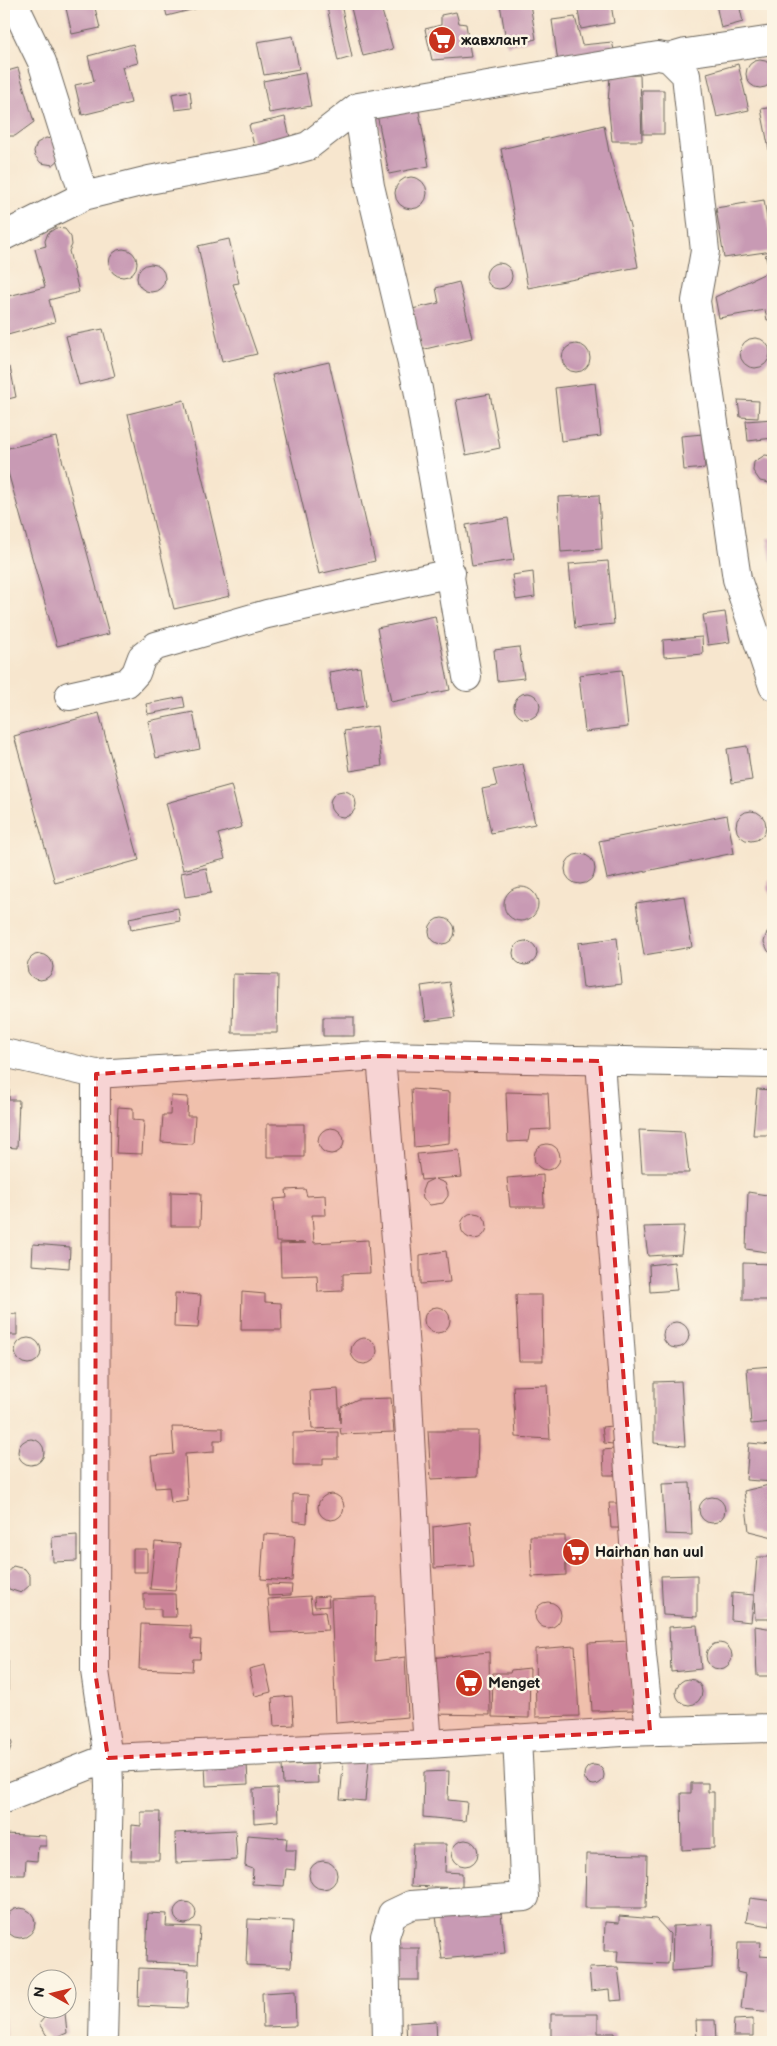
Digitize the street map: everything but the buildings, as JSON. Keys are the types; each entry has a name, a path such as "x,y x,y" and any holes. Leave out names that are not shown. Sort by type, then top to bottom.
{"street":[{"path":"14,4 42,62 84,196"},
{"path":"4,236 84,196 149,180 266,158 308,146 358,107 658,56 669,58 686,53 773,40"},
{"path":"669,58 686,75 705,251 696,301 737,579 773,686"},
{"path":"358,107 370,186 418,389 468,677"},
{"path":"69,696 127,683 136,673 142,657 156,646 267,614 451,573"},
{"path":"4,1054 96,1074 381,1056 773,1064"},
{"path":"381,1056 406,1361 422,1666 428,1744"},
{"path":"600,1061 641,1645 650,1731"},
{"path":"96,1074 95,1671 108,1758 103,2042"},
{"path":"4,1799 108,1758 428,1744 650,1731 773,1728"},
{"path":"387,2042 385,1936 392,1914 411,1905 525,1897 517,1738"}],"highlighted area":[{"path":"381,1056 600,1061 650,1731 108,1758 95,1671 96,1074"}],"place":[{"name":"жавхлант","path":"442,40"},
{"name":"Hairhan han uul","path":"576,1552"},
{"name":"Menget","path":"469,1683"}]}
